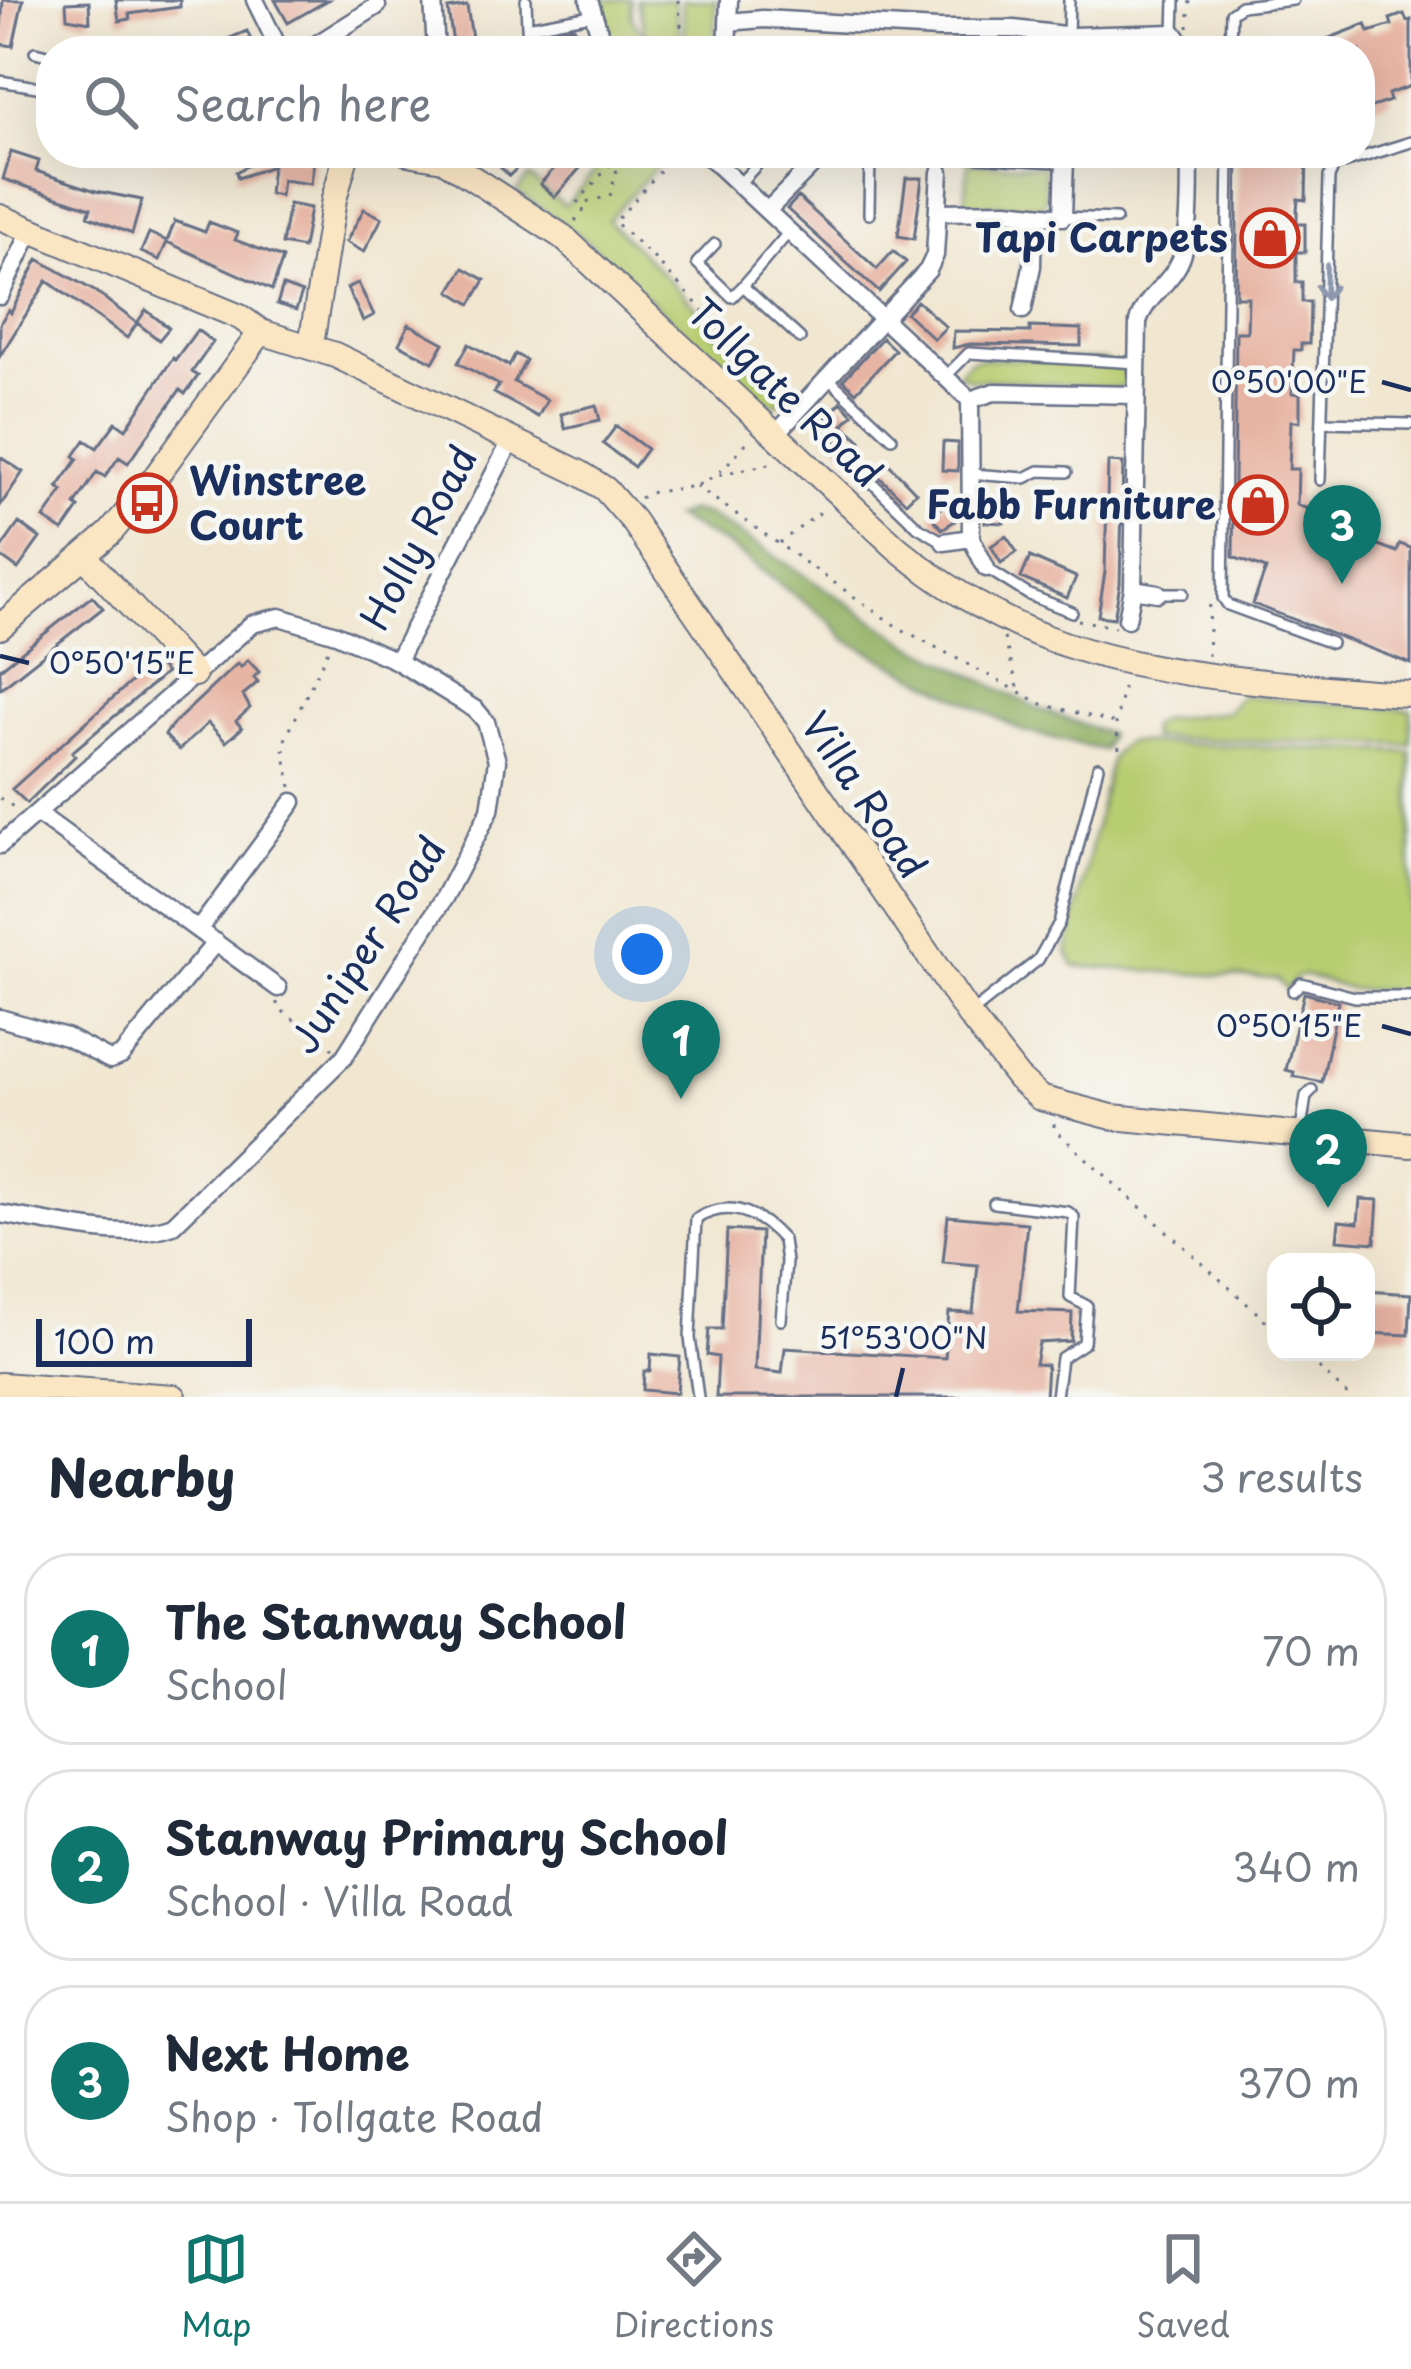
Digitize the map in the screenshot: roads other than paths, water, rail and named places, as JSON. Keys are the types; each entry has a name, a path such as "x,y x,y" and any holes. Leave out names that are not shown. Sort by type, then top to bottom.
{"street":[{"path":"255,0 273,36"},
{"path":"433,0 435,36"},
{"path":"728,36 729,0"},
{"path":"330,36 377,7"},
{"path":"728,22 763,19 844,26 1014,29 1068,36"},
{"path":"311,345 343,168"},
{"name":"Tollgate Road","path":"461,168 562,237 920,567 999,617 1042,638 1127,664 1411,694"},
{"path":"720,168 970,400 970,538 986,568"},
{"path":"767,212 809,168"},
{"path":"938,212 1063,217 1066,168"},
{"path":"1127,619 1133,589 1141,312 1179,266 1185,248 1189,168"},
{"path":"769,427 827,378 928,270 935,255 940,172"},
{"path":"1023,310 1032,266 1034,214"},
{"name":"Villa Road","path":"0,217 240,317 261,332 311,345 580,473 623,509 969,1015 1018,1078 1040,1098 1056,1106 1112,1117 1411,1145"},
{"path":"0,296 32,230"},
{"path":"0,627 86,557 146,490 261,332"},
{"path":"970,400 994,392 1136,395"},
{"name":"Holly Road","path":"0,845 251,624 280,617 336,634 398,661 512,440"},
{"path":"944,542 970,538"},
{"path":"86,557 194,674"},
{"path":"1133,589 1158,593"},
{"name":"Juniper Road","path":"0,1214 122,1232 153,1233 173,1225 344,1058 445,898 490,810 497,760 486,722 476,710 398,661"},
{"path":"199,929 293,802"},
{"path":"34,817 278,988"},
{"path":"0,1018 66,1037 110,1060 121,1056 216,942"},
{"path":"0,1385 174,1397"}],"lane":[{"path":"526,0 528,36"},
{"path":"1068,36 1069,0"},
{"path":"1175,0 1182,36"},
{"path":"1230,36 1231,13 1241,6 1293,0"},
{"path":"527,26 590,8"},
{"path":"0,81 36,87"},
{"path":"1375,153 1411,142"},
{"path":"738,184 753,168"},
{"path":"869,214 870,168"},
{"path":"1229,168 1223,598 1228,605 1331,643"},
{"path":"1320,480 1329,177 1333,168"},
{"path":"1063,217 1116,219"},
{"path":"715,244 697,263 732,297 789,232"},
{"path":"743,286 800,338"},
{"path":"945,377 969,353 1138,363"},
{"path":"827,378 892,438"},
{"path":"1322,422 1411,424"},
{"path":"859,470 918,527 944,542"},
{"path":"971,474 1025,478 1039,471 1067,472"},
{"path":"986,568 1029,595 1072,612"},
{"path":"1158,593 1183,593"},
{"path":"969,1015 1038,960 1059,923 1098,767"},
{"path":"1293,991 1301,982 1354,997 1411,997"},
{"path":"1300,1136 1306,1096 1312,1090"},
{"path":"994,1203 1068,1212 1074,1217 1070,1297 1087,1306 1087,1329 1084,1343 1061,1358 1056,1397"},
{"path":"698,1397 690,1338 696,1219 720,1208 740,1209 755,1214 783,1240 781,1320"}],"place":[{"name":"Tapi Carpets","path":"1270,238"},
{"name":"Winstree Court","path":"147,503"},
{"name":"Fabb Furniture","path":"1258,505"},
{"name":"Next Home","path":"1342,584"},
{"name":"The Stanway School","path":"681,1099"},
{"name":"Stanway Primary School","path":"1328,1208"}]}
